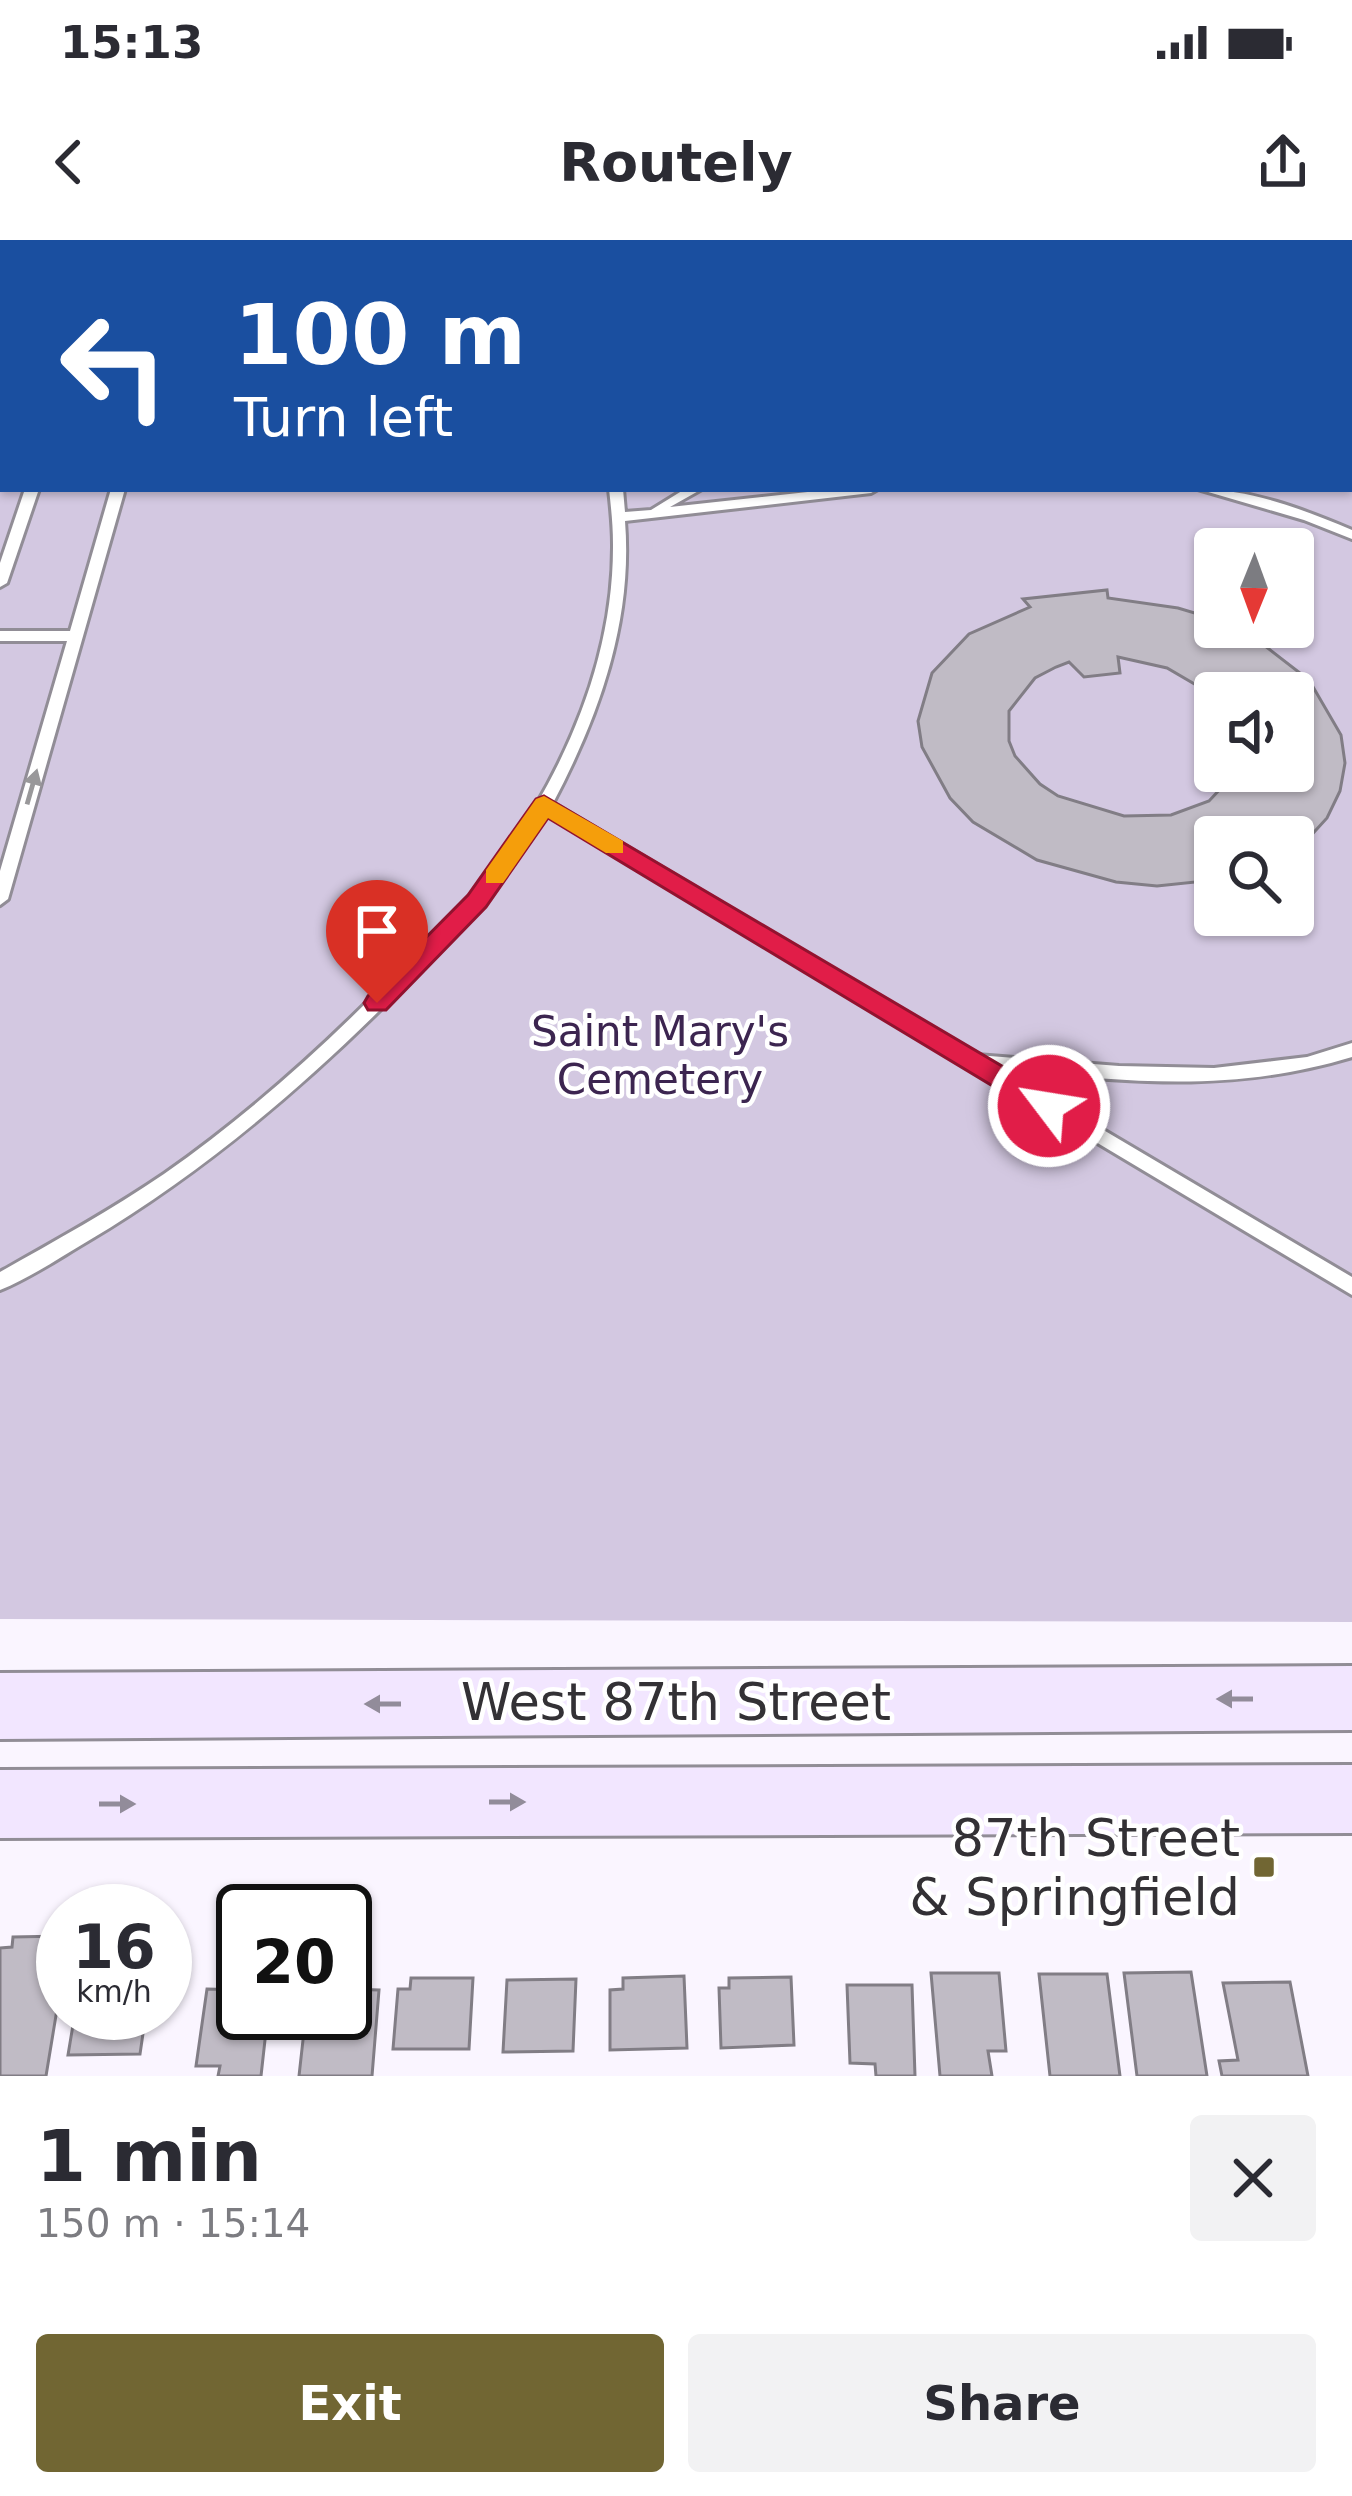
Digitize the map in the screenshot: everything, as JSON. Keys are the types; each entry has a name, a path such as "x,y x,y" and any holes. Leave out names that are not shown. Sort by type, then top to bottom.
{"main road":[{"name":"West 87th Street","path":"0,1706 1352,1698"},
{"path":"0,1804 1352,1799"}],"lane":[{"path":"0,583 31,492"},
{"path":"0,899 117,492"},
{"path":"0,1282 137,1202 310,1070 477,901 544,805 587,718 623,550 616,492"},
{"path":"647,515 689,492"},
{"path":"620,517 845,492"},
{"path":"1215,492 1309,517 1352,535"},
{"path":"0,636 74,636"},
{"path":"544,805 1352,1287"},
{"path":"973,1061 1195,1076 1306,1067 1352,1051"}],"green space":[{"name":"Saint Mary's Cemetery","path":"0,492 1352,492 1352,1622 0,1619"}],"building":[{"path":"1107,590 1108,598 1194,613 1194,648 1268,648 1299,672 1194,672 1194,684 1167,668 1118,657 1120,673 1084,677 1069,662 1056,667 1035,678 1009,711 1009,741 1015,756 1040,784 1058,796 1124,816 1171,815 1209,801 1217,792 1314,792 1314,689 1341,735 1345,763 1340,791 1327,818 1314,832 1314,816 1194,816 1194,882 1157,886 1116,882 1037,860 973,822 950,798 922,747 918,721 932,673 969,634 1030,607 1023,599"},
{"path":"13,1937 36,1937 36,2040 52,2040 46,2076 0,2076 0,1948 12,1947"},
{"path":"1191,1972 1207,2076 1137,2076 1124,1973"},
{"path":"931,1973 999,1973 1006,2051 988,2051 992,2076 940,2076"},
{"path":"1039,1974 1107,1974 1120,2076 1050,2076"},
{"path":"684,1976 687,2048 610,2050 610,1990 623,1989 623,1978"},
{"path":"791,1977 794,2045 721,2048 719,1988 729,1988 729,1978"},
{"path":"411,1978 473,1978 469,2049 393,2049 398,1989 410,1989"},
{"path":"576,1979 573,2051 503,2052 507,1980"},
{"path":"1290,1982 1308,2076 1222,2076 1219,2061 1238,2060 1223,1983"},
{"path":"847,1985 912,1985 915,2076 876,2076 875,2064 850,2063"},
{"path":"207,1989 216,1989 216,2040 265,2040 261,2076 218,2076 220,2066 196,2066"},
{"path":"372,1990 379,1990 372,2076 299,2076 303,2040 372,2040"},
{"path":"70,2040 142,2040 140,2054 68,2055"}],"slow traffic":[{"path":"495,877 544,805 615,847"}],"place":[{"name":"87th Street & Springfield","path":"1264,1867"}],"route":[{"path":"377,1003 477,901 544,805 1049,1106"}]}
